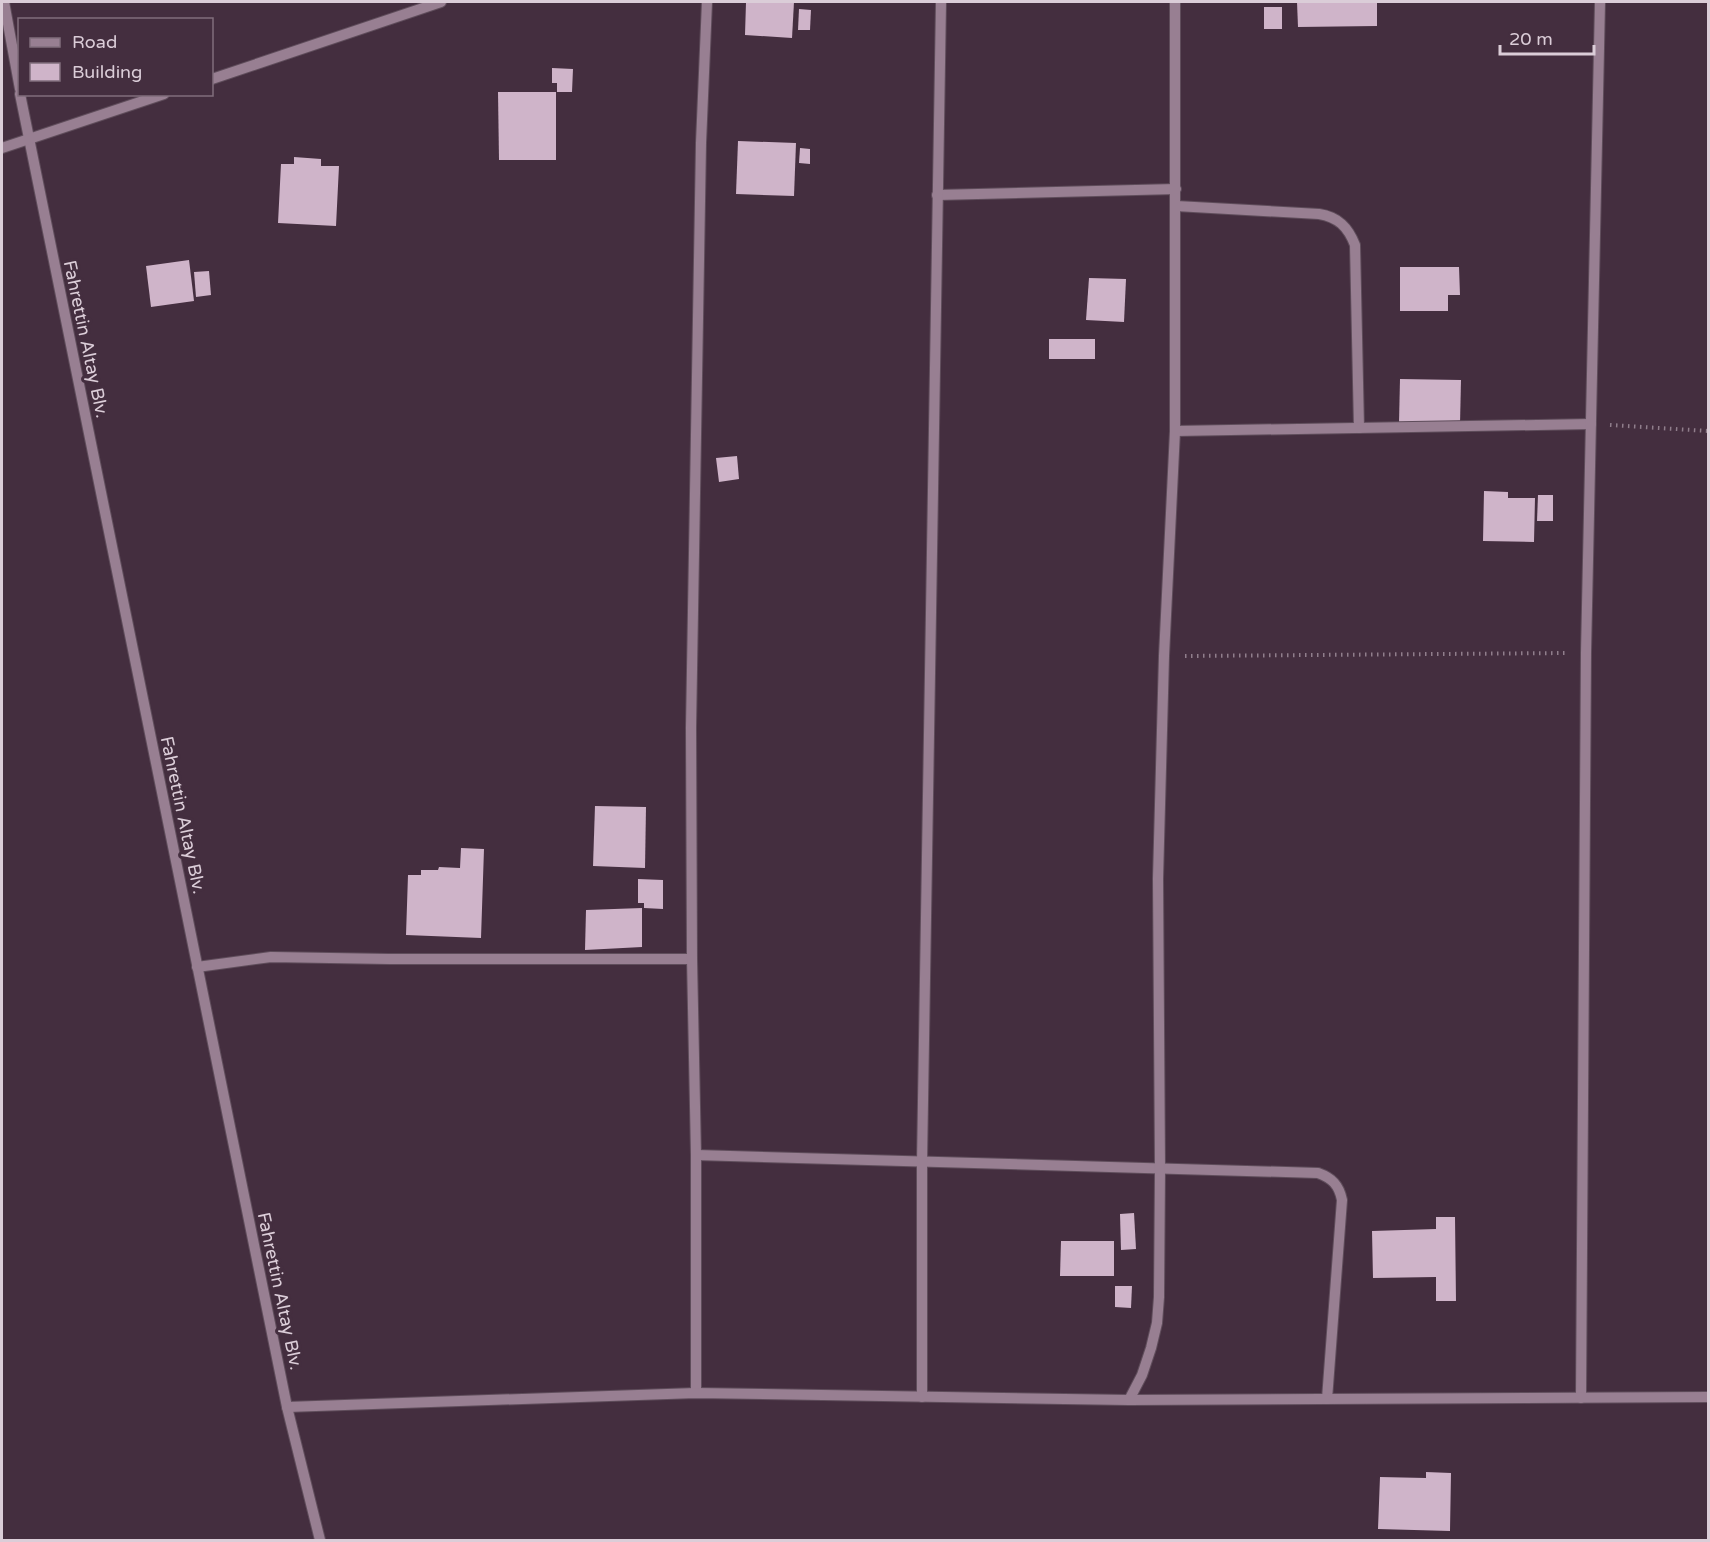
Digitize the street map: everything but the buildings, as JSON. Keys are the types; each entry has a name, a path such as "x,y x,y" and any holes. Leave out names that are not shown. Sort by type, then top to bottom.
{"street":[{"path":"4,2 18,78"},
{"path":"213,79 441,2"},
{"path":"696,1393 691,728 701,143 707,2"},
{"path":"922,1397 922,1162 941,2"},
{"path":"1129,1400 1142,1375 1157,1323 1160,1169 1158,879 1164,656 1175,431 1175,2"},
{"path":"1581,1398 1586,653 1600,2"},
{"name":"Fahrettin Altay Blv.","path":"20,96 287,1407 321,1540"},
{"path":"2,148 158,96"},
{"path":"937,195 1176,189"},
{"path":"1176,206 1319,213 1331,216 1346,228 1355,244 1359,428"},
{"path":"1175,431 1591,424"},
{"path":"197,967 272,957 692,959"},
{"path":"696,1155 1318,1173 1328,1176 1336,1184 1342,1200 1327,1399"},
{"path":"287,1407 696,1393 1129,1400 1708,1397"}],"path":[{"path":"1591,424 1708,431"},
{"path":"1164,656 1586,653"}]}
